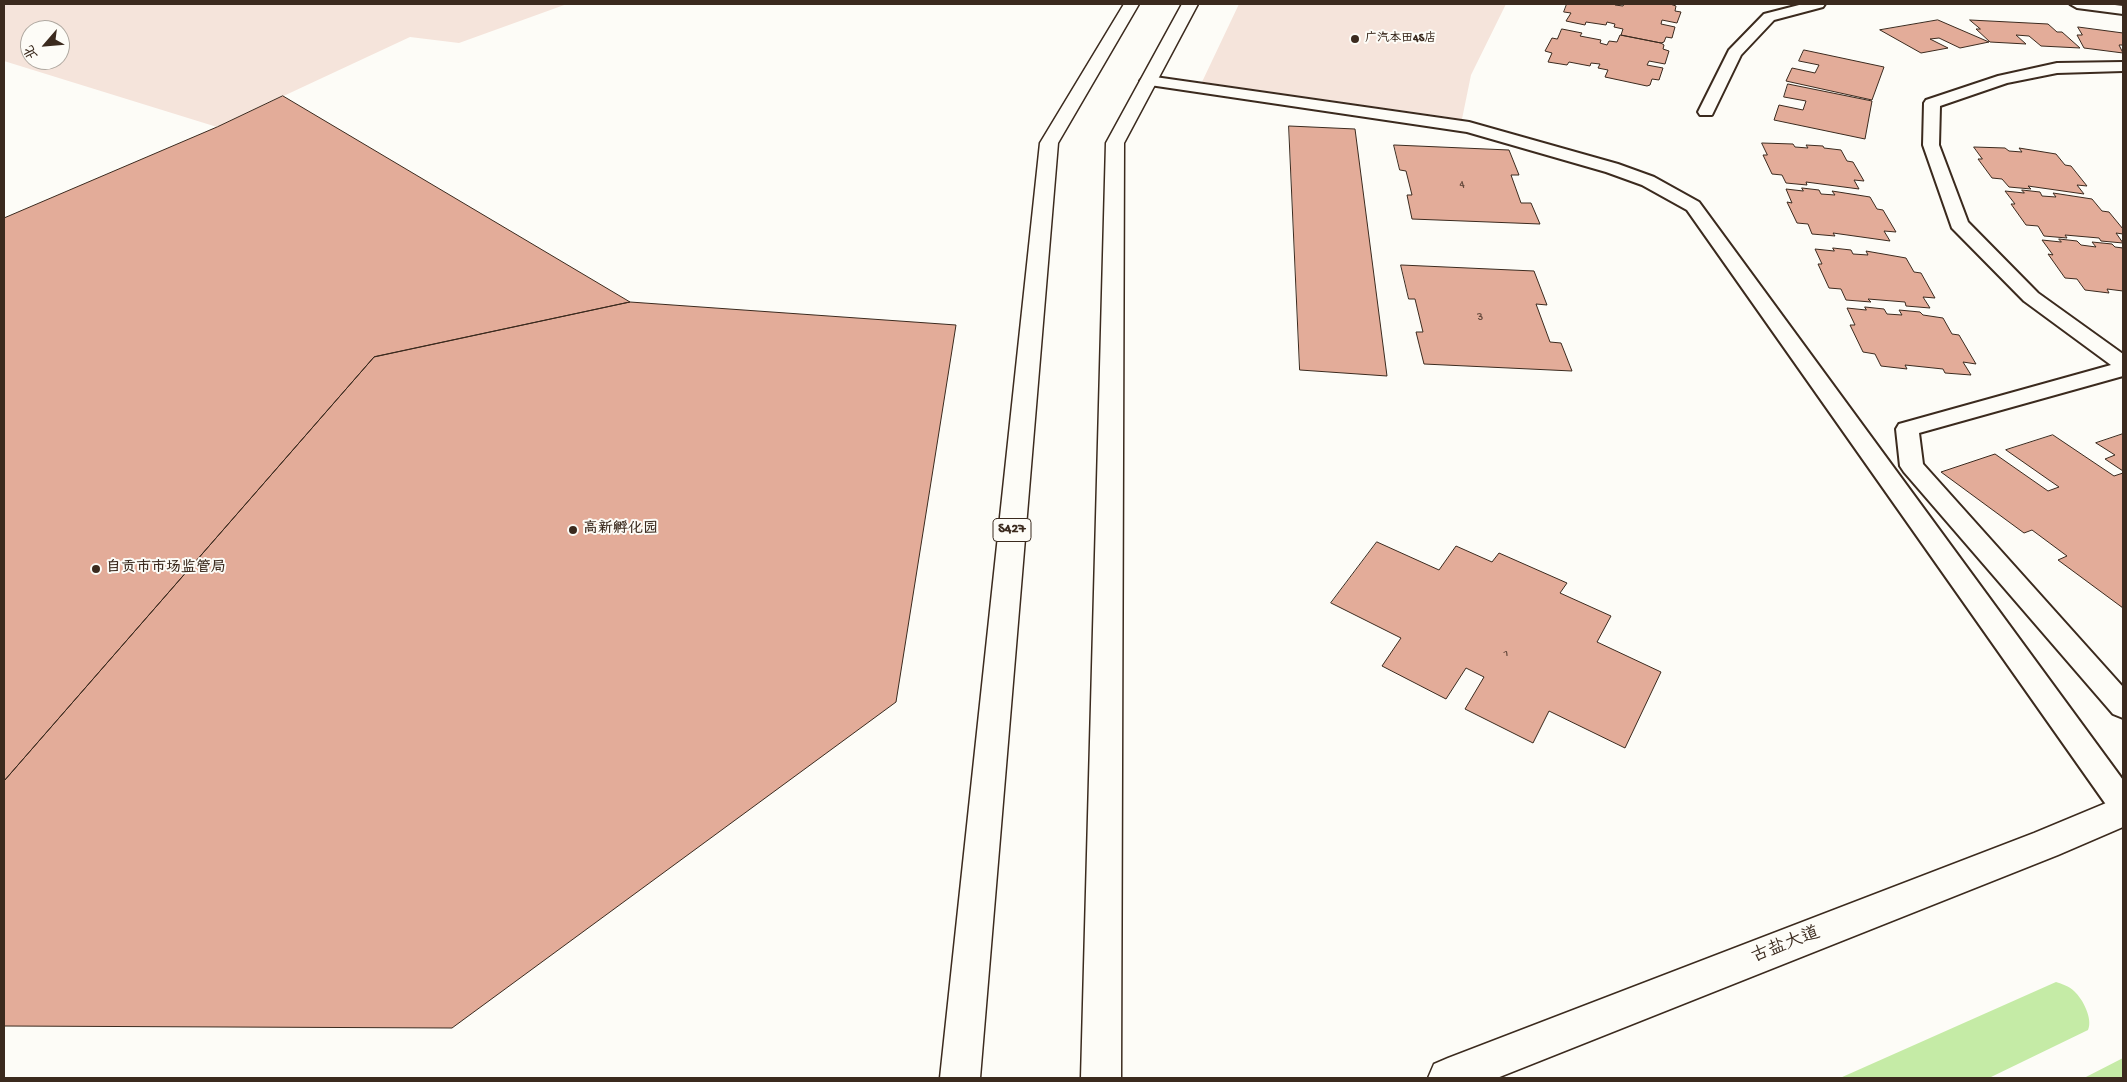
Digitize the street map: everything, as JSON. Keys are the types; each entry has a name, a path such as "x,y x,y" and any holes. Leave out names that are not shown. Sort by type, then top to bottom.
{"main road":[{"name":"S427","path":"960,1078 1049,143 1131,4"},
{"path":"1101,1078 1115,143 1190,4"},
{"name":"古盐大道","path":"1448,1078 2037,848 2123,811"}],"lane":[{"path":"1706,112 1734,53 1770,17 1818,4"},
{"path":"2077,4 2123,10"},
{"path":"2123,67 2057,68 2003,80 1932,103 1931,146 1959,224 2031,297 2123,364"},
{"path":"1148,81 1469,127 1612,168 1648,181 1693,206 2123,804"},
{"path":"2123,369 1907,428 1912,466 2123,706"}],"shaded area":[{"path":"4,4 567,4 459,43 410,37 217,127 33,70 70,70 70,20 20,20 20,66 4,61"},
{"name":"广汽本田4S店","path":"1239,4 1506,4 1471,75 1462,119 1202,82"}],"green space":[{"path":"2056,982 2070,988 2081,999 2088,1015 2088,1030 1989,1078 1840,1078"},
{"path":"2123,1058 2123,1078 2084,1078"}],"building":[{"path":"1567,4 1616,4 1623,6 1624,4 1670,4 1676,6 1675,11 1681,12 1677,23 1662,20 1661,24 1675,27 1672,38 1666,37 1664,42 1661,43 1621,35 1623,29 1614,27 1615,24 1607,22 1606,25 1586,22 1585,25 1566,21 1571,13 1564,12"},
{"path":"1938,20 1989,42 1960,48 1939,38 1930,39 1948,48 1921,53 1880,30"},
{"path":"1970,20 2048,24 2057,32 2062,32 2080,48 2041,46 2029,36 2016,35 2026,44 1990,42 1976,29 1980,29"},
{"path":"2078,27 2123,33 2123,45 2119,45 2123,53 2084,48 2077,35 2082,35"},
{"path":"1562,29 1582,33 1580,36 1601,40 1600,43 1607,45 1609,41 1617,42 1620,35 1661,43 1664,45 1663,49 1669,51 1665,64 1649,61 1647,65 1663,68 1659,80 1652,79 1650,85 1647,86 1605,77 1608,70 1598,68 1600,64 1591,63 1590,66 1569,62 1567,65 1548,62 1552,53 1545,51 1552,38 1557,39"},
{"path":"1804,50 1884,67 1872,100 1786,81 1792,68 1815,73 1819,65 1799,61"},
{"path":"1788,84 1872,101 1865,139 1774,120 1779,105 1803,110 1806,101 1784,97"},
{"name":"自贡市市场监管局","path":"283,96 630,302 374,357 4,781 4,218 217,127"},
{"path":"1289,126 1355,129 1387,376 1300,370"},
{"path":"1762,143 1793,144 1795,147 1808,148 1806,145 1823,146 1824,148 1841,150 1847,161 1853,162 1864,181 1854,180 1859,189 1806,182 1807,185 1786,183 1782,175 1772,174 1763,155 1767,155"},
{"path":"1394,145 1509,150 1519,175 1511,175 1521,203 1531,203 1540,224 1412,219 1407,195 1412,195 1406,171 1400,170"},
{"path":"1974,147 2005,148 2009,151 2022,152 2019,148 2056,154 2065,165 2071,166 2087,186 2077,185 2084,194 2028,186 2031,189 2009,187 2002,179 1992,178 1978,159 1982,159"},
{"path":"1802,188 1819,190 1821,194 1835,195 1832,191 1870,197 1877,209 1883,210 1896,232 1884,231 1890,241 1833,233 1835,236 1812,234 1808,224 1797,223 1787,202 1792,203 1786,189 1803,191"},
{"path":"2022,190 2040,192 2042,196 2056,197 2053,193 2092,199 2102,211 2109,212 2123,229 2123,234 2116,233 2123,243 2101,241 2099,238 2065,235 2067,238 2044,236 2038,226 2026,225 2011,204 2015,204 2005,191 2024,193"},
{"path":"2059,239 2077,241 2081,245 2096,247 2092,242 2112,244 2115,247 2123,248 2123,291 2107,289 2109,293 2085,290 2077,279 2065,278 2048,254 2053,255 2042,240 2061,242"},
{"path":"1833,248 1851,250 1853,254 1868,255 1866,251 1906,258 1914,272 1921,273 1935,298 1923,297 1930,308 1906,306 1905,302 1868,299 1871,302 1846,300 1841,289 1829,288 1818,264 1822,264 1815,249 1834,251"},
{"path":"1401,265 1534,271 1547,305 1536,304 1550,342 1561,343 1572,371 1424,364 1416,332 1423,332 1415,299 1409,299"},
{"name":"高新孵化园","path":"630,302 956,325 896,702 452,1028 4,1026 4,781 374,357"},
{"path":"1865,307 1884,309 1887,314 1902,315 1899,310 1920,312 1923,315 1943,318 1952,334 1959,335 1976,364 1963,362 1971,375 1945,373 1943,369 1905,365 1907,369 1881,366 1875,354 1863,352 1850,325 1855,325 1847,308 1866,310"},
{"path":"2123,434 2123,471 2105,459 2115,455 2096,443"},
{"path":"2053,435 2114,476 2123,473 2123,608 2058,560 2067,556 2032,530 2024,533 1941,472 1995,454 2048,491 2059,487 2006,450"},
{"path":"1377,542 1439,570 1456,546 1492,562 1499,553 1567,583 1560,593 1611,616 1597,642 1661,672 1625,748 1549,711 1533,743 1465,709 1484,677 1466,668 1446,699 1382,666 1401,638 1331,603"}],"place":[{"name":"广汽本田4S店","path":"1355,39"},
{"name":"高新孵化园","path":"573,530"},
{"name":"自贡市市场监管局","path":"96,569"}]}
